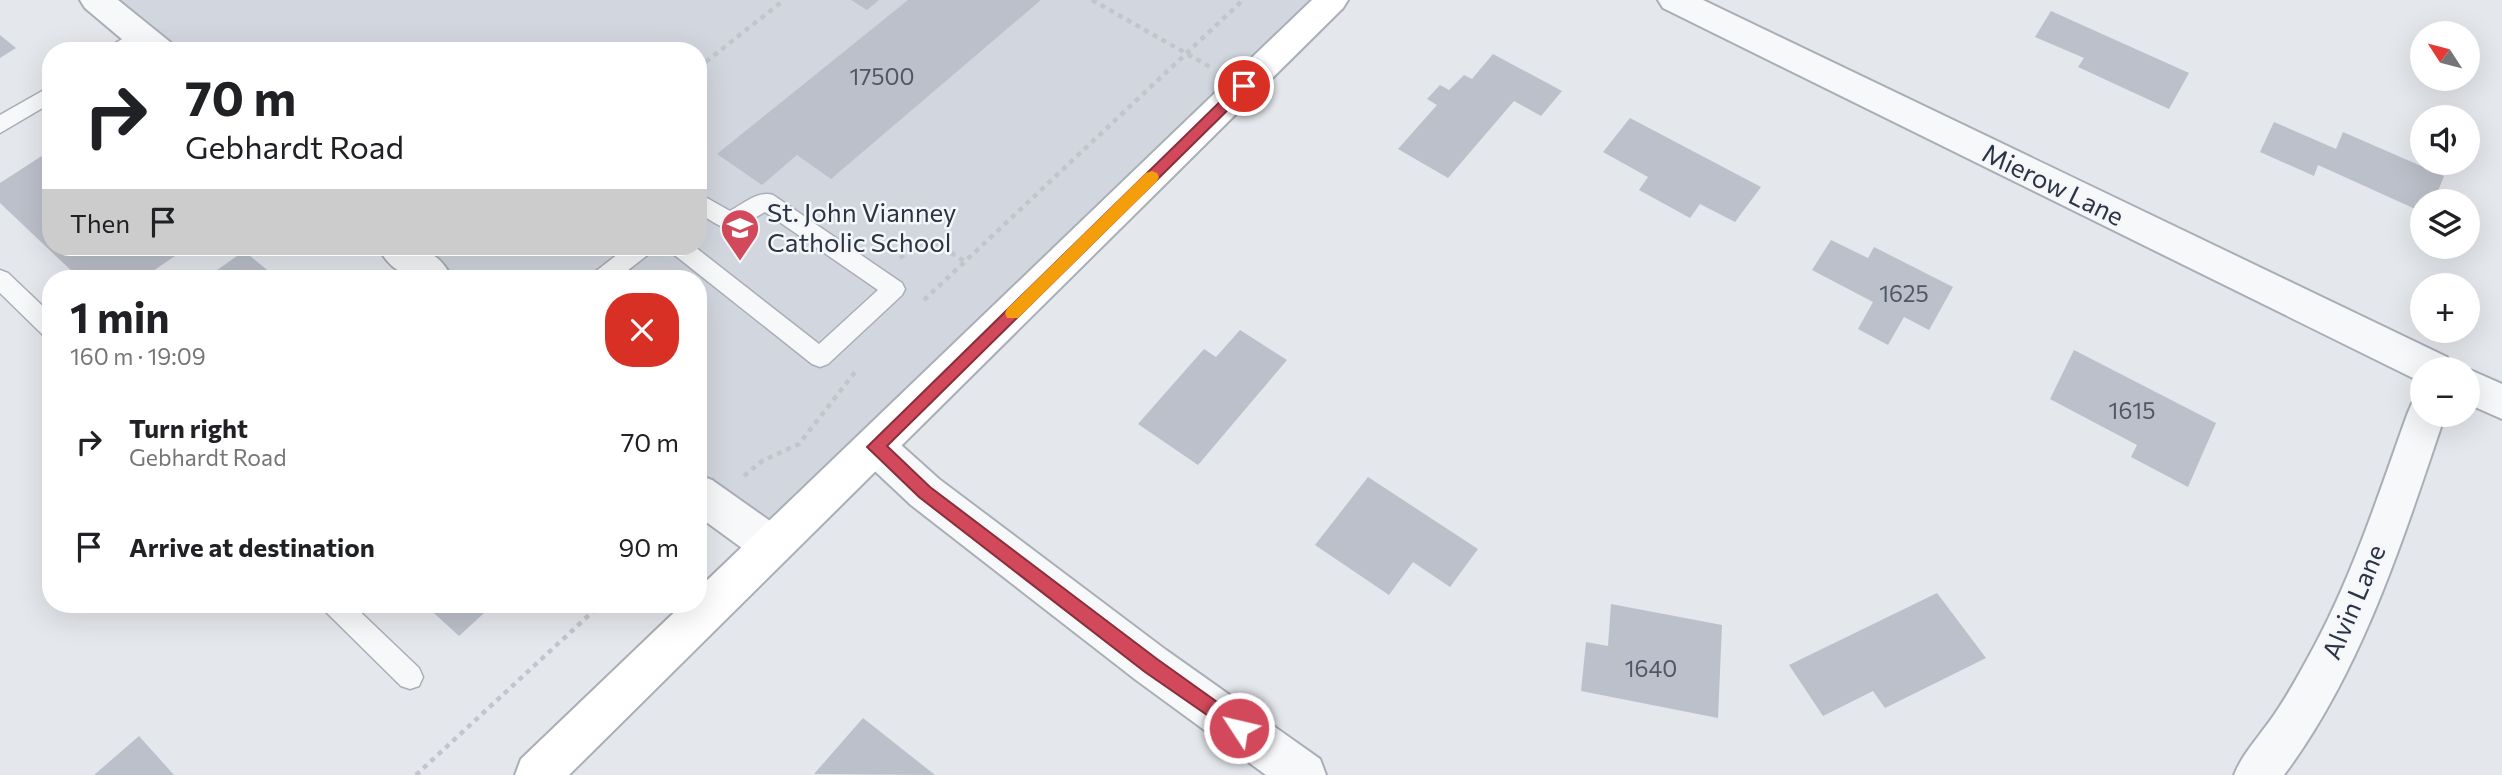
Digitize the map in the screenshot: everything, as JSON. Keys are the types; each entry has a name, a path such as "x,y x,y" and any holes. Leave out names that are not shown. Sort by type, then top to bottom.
{"street":[{"path":"96,0 134,42"},
{"path":"707,609 1332,0"},
{"name":"Mierow Lane","path":"1674,0 2410,358"},
{"path":"407,256 424,270"},
{"path":"2480,392 2502,402"},
{"name":"Alvin Lane","path":"2256,775 2282,744 2322,679 2389,520 2422,427"},
{"path":"876,447 925,492 1151,666 1304,775"},
{"path":"707,499 772,546"},
{"path":"537,775 703,613"}],"lane":[{"path":"0,125 42,99"},
{"path":"691,256 820,357 894,289 766,201 729,222 707,207"},
{"path":"613,270 631,256"},
{"path":"0,279 42,319"},
{"path":"344,613 410,677"}],"path":[{"path":"707,61 784,0"},
{"path":"1091,0 1244,86"},
{"path":"916,307 1243,0"},
{"path":"877,277 915,245 931,240 964,261"},
{"path":"707,497 762,461 799,443 857,370"},
{"path":"416,775 591,613"}],"shaded area":[{"name":"St. John Vianney Catholic School","path":"96,0 1332,0 772,546 707,499 707,270 424,270 407,256 707,256 707,42 147,42"}],"building":[{"path":"851,0 879,0 867,10"},
{"path":"908,0 1041,0 831,179 797,155 762,185 717,154"},
{"path":"2051,11 2189,73 2169,109 2078,67 2084,58 2035,37"},
{"path":"0,35 16,48 0,58"},
{"path":"1493,54 1562,91 1541,116 1514,101 1448,178 1398,149 1437,105 1427,99 1440,85 1449,90 1464,75 1472,79"},
{"path":"1630,118 1761,187 1735,222 1700,204 1690,218 1639,190 1648,177 1603,152"},
{"path":"2274,122 2336,149 2343,132 2410,161 2410,175 2444,176 2439,189 2410,189 2410,207 2318,165 2314,176 2260,152"},
{"path":"42,156 42,243 0,203 0,183"},
{"path":"1831,240 1868,258 1874,247 1953,287 1929,330 1904,317 1888,345 1858,329 1873,302 1812,270"},
{"path":"56,256 175,256 155,270 71,270"},
{"path":"237,256 250,256 267,270 217,270"},
{"path":"1240,330 1287,360 1198,465 1138,424 1204,349 1216,357"},
{"path":"2074,350 2216,423 2188,487 2131,457 2137,445 2050,399"},
{"path":"1368,477 1478,549 1450,587 1413,562 1389,595 1315,545"},
{"path":"1937,593 1986,658 1885,708 1873,691 1823,716 1789,665"},
{"path":"1611,604 1722,625 1718,718 1581,691 1586,642 1608,646"},
{"path":"434,613 484,613 459,636"},
{"path":"863,718 935,775 814,774"},
{"path":"139,736 174,775 94,775"}],"slow traffic":[{"path":"1012,313 1152,177"}],"place":[{"name":"St. John Vianney Catholic School","path":"740,262"}],"route":[{"path":"1239,728 1151,666 925,492 876,447 1244,86"}]}
